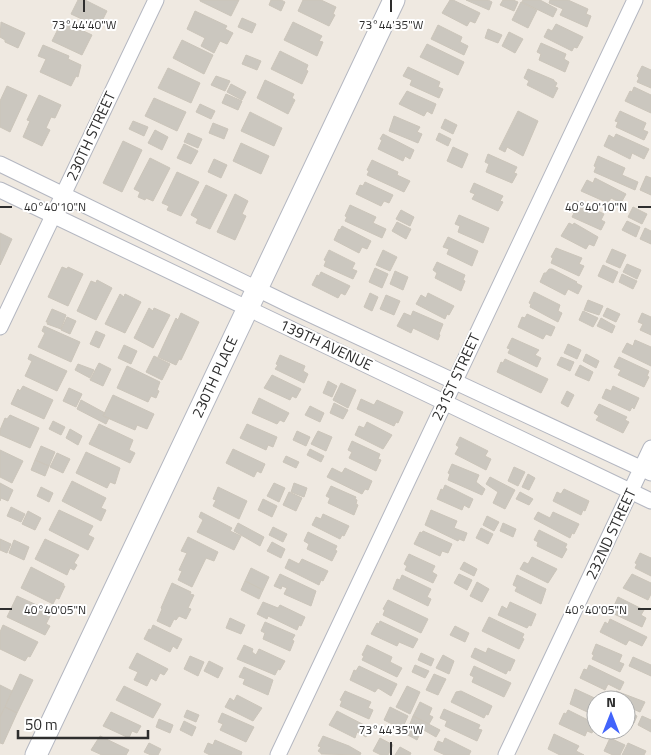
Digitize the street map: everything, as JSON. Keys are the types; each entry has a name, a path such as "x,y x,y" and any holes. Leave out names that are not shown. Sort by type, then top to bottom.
{"street":[{"name":"230TH STREET","path":"0,327 156,0"},
{"name":"230TH PLACE","path":"36,755 394,0"},
{"name":"231ST STREET","path":"278,755 635,0"},
{"name":"139TH AVENUE","path":"0,164 257,289 646,471"},
{"name":"139TH AVENUE","path":"0,190 651,501"},
{"name":"232ND STREET","path":"506,755 630,492 646,471 651,448"}],"building":[{"path":"78,0 85,0 107,11 99,27 71,14"},
{"path":"200,0 239,0 231,16"},
{"path":"271,0 285,2 281,11 269,5"},
{"path":"303,0 321,0 336,7 333,14 335,15 329,26 298,11"},
{"path":"450,0 480,13 475,23 470,21 467,26 442,13"},
{"path":"466,0 488,0 492,2 489,10"},
{"path":"503,0 518,2 514,11 500,5"},
{"path":"523,0 540,0 557,9 553,17 522,2"},
{"path":"550,0 568,0 588,9 586,14 591,16 587,27 560,15 563,9 549,3"},
{"path":"521,2 537,10 528,28 512,20"},
{"path":"195,11 227,26 225,29 233,33 227,44 220,41 214,53 201,46 205,38 187,29"},
{"path":"242,18 256,24 252,33 238,27"},
{"path":"62,21 92,35 82,55 52,41"},
{"path":"1,22 25,33 18,48 5,42 0,37"},
{"path":"293,22 322,36 319,41 323,42 317,56 284,40"},
{"path":"556,24 583,37 577,48 574,47 572,51 544,37 548,29 552,31"},
{"path":"438,25 462,37 460,42 468,46 464,55 431,39"},
{"path":"488,29 502,35 498,43 485,38"},
{"path":"509,32 523,39 515,53 502,46"},
{"path":"182,40 213,55 204,74 173,58"},
{"path":"541,43 566,54 564,59 569,62 565,72 539,60 541,54 537,52"},
{"path":"427,44 464,62 458,75 420,57"},
{"path":"43,45 69,56 68,59 81,65 78,77 76,76 71,86 40,72 46,59 38,56"},
{"path":"280,51 308,65 306,70 308,71 302,84 271,69"},
{"path":"246,55 261,61 257,70 242,64"},
{"path":"642,66 651,70 651,88 637,82 639,78 637,76"},
{"path":"408,67 440,82 438,87 443,89 439,98 410,85 412,80 403,76"},
{"path":"168,68 200,83 191,103 158,88"},
{"path":"528,69 557,83 555,87 558,88 553,98 527,85 529,81 524,78"},
{"path":"216,76 230,81 225,91 211,85"},
{"path":"265,80 294,94 292,98 295,100 288,114 257,98"},
{"path":"231,84 246,92 242,100 227,92"},
{"path":"7,86 27,95 10,132 0,127 0,101"},
{"path":"634,87 651,95 651,113 625,101"},
{"path":"407,91 436,104 432,114 427,111 424,116 399,104"},
{"path":"226,94 242,101 238,110 222,103"},
{"path":"39,95 61,105 55,118 51,117 46,128 50,130 42,146 23,137 30,121 27,120"},
{"path":"154,98 186,112 177,131 145,116"},
{"path":"200,104 215,111 211,119 196,112"},
{"path":"518,111 538,121 523,156 507,147 505,152 499,149"},
{"path":"620,111 646,123 643,130 648,132 644,140 616,127 618,122 615,121"},
{"path":"250,112 282,128 274,146 241,131"},
{"path":"394,116 420,127 417,132 422,134 418,143 389,131"},
{"path":"445,119 457,125 453,134 441,128"},
{"path":"133,121 148,127 144,136 129,129"},
{"path":"213,123 228,129 224,139 209,133"},
{"path":"155,130 168,137 162,150 148,143"},
{"path":"188,133 202,139 198,148 184,142"},
{"path":"439,133 451,139 448,146 436,140"},
{"path":"383,134 414,150 410,159 405,156 403,161 378,149"},
{"path":"616,134 649,149 644,159 632,153 630,159 604,146 609,135 614,138"},
{"path":"123,141 142,150 122,192 103,183"},
{"path":"241,143 269,156 261,174 233,161"},
{"path":"184,144 198,151 191,164 177,158"},
{"path":"453,147 468,154 462,168 447,161"},
{"path":"488,154 517,167 514,173 517,174 512,183 486,172 489,164 485,162"},
{"path":"598,156 625,168 622,175 638,182 635,190 594,172"},
{"path":"150,158 170,168 153,201 138,197 140,192 134,189"},
{"path":"214,159 227,165 221,178 208,172"},
{"path":"372,160 398,172 397,175 410,181 404,192 367,175 369,171 367,170"},
{"path":"177,172 199,182 181,216 167,210 169,206 162,203"},
{"path":"646,176 651,178 651,195 640,190"},
{"path":"595,178 626,194 621,203 611,198 608,203 581,191 587,180 593,183"},
{"path":"365,182 393,195 389,203 384,201 381,206 356,194 360,185 363,186"},
{"path":"474,183 503,196 500,201 503,202 498,211 472,199 475,194 470,192"},
{"path":"206,185 227,195 210,229 196,223 198,219 191,215"},
{"path":"235,194 248,201 242,214 246,216 235,240 217,232"},
{"path":"577,201 604,214 601,220 605,222 601,230 572,217"},
{"path":"350,205 376,217 373,223 386,229 382,238 345,221"},
{"path":"633,207 647,214 642,224 628,217"},
{"path":"401,210 414,217 410,226 396,219"},
{"path":"459,215 489,228 483,243 458,232 460,226 455,224"},
{"path":"627,221 640,227 636,237 622,230"},
{"path":"397,222 411,229 406,239 392,231"},
{"path":"569,223 573,225 574,223 598,237 594,246 589,244 586,249 561,236"},
{"path":"342,226 371,241 367,249 362,247 359,253 334,240"},
{"path":"645,228 651,231 651,244 640,239"},
{"path":"0,233 12,239 0,265"},
{"path":"448,237 478,251 472,266 447,254 449,249 443,247"},
{"path":"556,248 582,258 579,264 584,266 579,276 551,263 553,258 551,257"},
{"path":"612,249 626,255 620,268 606,262"},
{"path":"329,250 355,263 352,269 357,271 353,279 324,266 326,261 324,260"},
{"path":"383,250 397,257 390,271 376,265"},
{"path":"437,262 465,275 461,291 435,278 437,273 433,270"},
{"path":"627,264 641,270 637,279 623,272"},
{"path":"603,265 618,272 613,283 598,276"},
{"path":"62,267 67,269 68,267 83,274 68,306 48,297"},
{"path":"375,268 388,274 382,288 369,282"},
{"path":"549,269 582,286 578,294 568,289 565,295 540,282 544,273"},
{"path":"395,271 408,277 403,290 390,284"},
{"path":"321,272 350,286 345,295 341,293 338,298 312,285 317,275 319,276"},
{"path":"622,274 637,281 633,289 619,282"},
{"path":"97,280 112,288 96,320 77,311 91,281 96,283"},
{"path":"534,292 560,305 558,311 562,313 558,322 530,307 531,304 529,303"},
{"path":"370,293 378,297 372,311 364,307"},
{"path":"428,293 454,306 445,319 416,304 421,295 426,298"},
{"path":"120,294 124,297 125,294 141,302 125,333 105,324"},
{"path":"386,295 400,301 394,315 380,309"},
{"path":"588,300 603,306 599,315 584,310"},
{"path":"149,308 153,311 154,308 170,315 153,348 134,338"},
{"path":"607,308 620,314 616,322 603,316"},
{"path":"52,309 66,315 61,329 46,322"},
{"path":"413,311 443,324 438,340 413,328 411,333 397,326 404,313 411,316"},
{"path":"583,311 598,318 593,327 579,320"},
{"path":"181,313 199,322 181,360 179,359 176,365 158,357 176,318 178,320"},
{"path":"642,313 651,317 651,335 640,330 643,324 638,322"},
{"path":"527,314 555,327 551,336 546,334 543,339 518,327 522,317 525,318"},
{"path":"67,317 76,321 70,334 61,330"},
{"path":"601,318 615,326 612,333 597,326"},
{"path":"44,326 80,342 71,362 38,347 45,333 42,331"},
{"path":"96,331 105,335 99,348 90,344"},
{"path":"512,338 539,350 535,355 541,358 537,367 508,353 510,349 507,348"},
{"path":"635,340 651,347 651,366 622,352 627,343 633,346"},
{"path":"568,344 581,350 577,359 564,353"},
{"path":"124,345 137,351 131,364 118,358"},
{"path":"30,354 67,371 57,391 25,376 32,361 28,359"},
{"path":"586,354 599,361 596,368 583,361"},
{"path":"280,355 305,366 303,371 308,374 304,383 275,369"},
{"path":"154,356 170,364 162,380 146,372"},
{"path":"561,357 574,362 570,371 557,365"},
{"path":"619,357 649,371 647,376 649,377 644,387 618,375 621,370 614,367"},
{"path":"505,359 548,379 541,393 497,372 501,362 503,363"},
{"path":"99,363 111,369 103,386 90,380"},
{"path":"78,364 94,370 90,378 75,370"},
{"path":"580,365 593,372 589,381 575,375"},
{"path":"127,366 160,382 156,398 151,396 148,402 117,388"},
{"path":"272,375 301,389 296,398 292,396 290,400 264,388"},
{"path":"328,381 337,386 332,397 323,393"},
{"path":"341,383 356,390 348,408 333,400"},
{"path":"23,386 53,400 44,419 11,404 18,389 20,391"},
{"path":"613,386 639,398 634,409 632,407 630,411 602,398 606,389 611,391"},
{"path":"69,388 82,394 76,407 63,401"},
{"path":"567,391 574,395 568,407 561,403"},
{"path":"113,395 154,414 147,429 137,425 135,430 103,416"},
{"path":"259,398 289,413 284,422 280,420 277,424 252,413"},
{"path":"361,399 374,405 377,400 403,412 398,423 396,422 394,426 357,409"},
{"path":"81,400 105,413 103,416 109,418 106,424 77,409"},
{"path":"334,403 348,410 343,419 330,413"},
{"path":"599,404 627,417 625,420 629,422 623,433 596,420 599,416 594,413"},
{"path":"310,406 324,413 320,422 305,415"},
{"path":"10,415 39,428 30,448 0,435 5,418 7,419"},
{"path":"53,421 65,427 61,435 49,429"},
{"path":"367,422 392,435 383,449 355,435 359,426 364,428"},
{"path":"99,424 133,440 129,450 135,453 130,463 89,444"},
{"path":"247,424 277,437 273,447 268,445 266,450 240,438"},
{"path":"70,429 82,436 78,445 66,438"},
{"path":"297,431 310,437 306,446 293,440"},
{"path":"318,431 332,437 326,451 311,444"},
{"path":"460,437 488,451 485,456 491,459 486,470 455,454 459,447 456,445"},
{"path":"352,441 380,454 378,459 381,460 376,471 349,458 352,452 348,450"},
{"path":"41,446 55,452 49,466 35,460"},
{"path":"233,449 265,464 261,473 257,471 254,477 226,463"},
{"path":"310,449 324,456 321,462 307,455"},
{"path":"0,450 23,461 12,483 0,477"},
{"path":"86,452 120,468 115,484 110,482 107,488 76,473"},
{"path":"57,453 70,459 63,473 50,467"},
{"path":"286,456 299,462 296,468 283,462"},
{"path":"35,460 49,466 45,476 31,470"},
{"path":"452,464 479,475 476,482 485,489 482,495 448,480 450,474 448,473"},
{"path":"514,467 525,472 518,486 508,481"},
{"path":"332,468 342,473 345,468 372,481 368,490 365,489 362,494 327,477"},
{"path":"528,474 535,478 529,490 522,487"},
{"path":"490,477 515,490 505,509 493,503 498,492 486,484"},
{"path":"72,481 106,498 101,508 106,510 101,521 62,501"},
{"path":"0,483 13,490 8,501 1,498 0,501"},
{"path":"274,483 285,488 279,502 267,496"},
{"path":"294,483 307,488 304,497 291,492"},
{"path":"445,485 473,499 469,508 464,505 462,510 437,499"},
{"path":"331,486 356,497 356,504 358,505 354,515 328,503 330,498 326,496"},
{"path":"41,487 53,493 49,502 37,496"},
{"path":"218,487 247,501 239,519 213,506 216,500 213,499"},
{"path":"564,489 589,501 581,515 553,501 557,492 561,494"},
{"path":"289,492 302,498 296,511 283,505"},
{"path":"520,492 533,499 529,505 516,499"},
{"path":"263,499 277,506 272,517 258,510"},
{"path":"11,507 25,514 21,522 7,516"},
{"path":"59,510 93,526 88,535 94,538 88,550 49,530"},
{"path":"431,510 457,521 454,528 467,533 464,541 459,539 458,541 425,525"},
{"path":"28,511 41,518 35,530 22,524"},
{"path":"201,512 232,528 230,531 241,536 234,550 197,532 203,520 199,517"},
{"path":"538,512 550,518 553,512 579,524 570,538 534,519"},
{"path":"323,514 349,526 344,536 342,535 340,539 312,525 316,517 321,519"},
{"path":"487,516 499,522 494,531 483,525"},
{"path":"238,523 264,537 260,546 234,531"},
{"path":"503,523 516,529 513,537 500,531"},
{"path":"273,527 287,534 283,542 269,535"},
{"path":"481,528 493,534 488,544 476,538"},
{"path":"539,530 567,544 565,548 567,549 562,558 537,546 538,542 534,540"},
{"path":"423,531 452,544 448,553 442,551 440,556 414,544 420,532 422,533"},
{"path":"308,532 337,546 335,550 337,551 332,561 307,549 309,544 304,541"},
{"path":"188,537 218,552 214,561 206,558 192,587 178,580 182,571 179,570 187,553 181,551"},
{"path":"0,539 11,544 7,553 0,550"},
{"path":"45,539 79,555 74,563 77,565 74,570 70,568 67,575 35,559"},
{"path":"14,540 29,547 24,560 9,553"},
{"path":"272,542 285,549 281,558 267,551"},
{"path":"640,553 651,558 651,576 635,568 637,564 635,563"},
{"path":"409,554 435,566 432,572 437,575 433,583 405,570 407,566 404,564"},
{"path":"532,557 557,569 548,583 520,569 524,562 528,564"},
{"path":"289,559 299,564 302,559 328,571 319,585 285,568"},
{"path":"464,562 477,569 474,576 460,569"},
{"path":"31,567 64,584 63,586 65,586 59,599 56,598 53,604 21,588"},
{"path":"251,568 269,577 263,590 245,581"},
{"path":"280,574 316,591 311,606 284,594 287,588 282,586 281,589 274,586"},
{"path":"459,574 472,580 467,590 454,583"},
{"path":"632,574 651,583 651,594 648,600 623,588"},
{"path":"402,575 431,589 427,597 431,599 428,606 393,589 397,579 400,580"},
{"path":"517,575 546,589 541,604 515,591 517,587 513,585"},
{"path":"245,581 263,590 259,599 241,590"},
{"path":"477,582 489,589 482,602 470,596"},
{"path":"172,583 194,595 188,608 191,609 186,619 179,616 176,620 174,619 170,627 157,621"},
{"path":"17,596 52,612 46,624 50,626 45,635 7,617"},
{"path":"618,597 644,610 641,615 646,618 642,627 614,614 615,609 613,608"},
{"path":"388,600 428,619 421,633 383,615 385,610 383,609"},
{"path":"263,602 278,608 280,605 305,617 301,626 299,625 297,630 268,616 267,619 257,614"},
{"path":"510,602 536,614 531,626 529,625 527,628 498,615 502,606 507,609"},
{"path":"489,617 524,634 522,638 524,639 519,649 482,631"},
{"path":"230,618 245,625 241,634 226,628"},
{"path":"610,619 647,637 642,646 629,640 626,645 600,632 605,622 608,624"},
{"path":"380,621 418,639 413,648 399,642 397,646 371,634"},
{"path":"265,622 295,635 290,651 263,639 265,633 261,631"},
{"path":"3,625 38,642 30,657 28,656 25,661 0,649 0,632"},
{"path":"153,625 182,639 177,649 173,646 170,652 144,639"},
{"path":"455,626 469,633 465,642 450,635"},
{"path":"596,644 622,655 619,662 624,664 620,672 592,659"},
{"path":"244,645 253,649 252,652 256,655 259,649 285,661 275,675 237,659"},
{"path":"367,645 392,657 390,662 402,668 397,677 362,660 364,656 362,655"},
{"path":"475,648 486,653 488,648 515,660 510,671 508,670 506,674 471,657"},
{"path":"137,653 168,669 164,675 160,673 156,681 151,678 147,686 134,680 138,672 129,668"},
{"path":"421,653 434,659 431,666 418,660"},
{"path":"443,655 454,661 449,674 436,668"},
{"path":"190,656 204,662 198,676 184,669"},
{"path":"633,657 651,665 651,676 629,666"},
{"path":"209,661 223,668 218,678 204,671"},
{"path":"415,665 429,671 425,678 412,672"},
{"path":"589,665 624,682 620,690 608,684 605,690 580,678 584,669 587,670"},
{"path":"359,666 397,684 391,696 378,688 375,692 350,680 354,670 356,671"},
{"path":"474,666 511,683 504,697 472,682 474,677 470,675"},
{"path":"244,667 273,680 268,695 243,684 245,679 239,677"},
{"path":"20,674 33,680 17,713 5,707"},
{"path":"434,674 446,679 438,695 426,690"},
{"path":"0,685 12,691 0,717"},
{"path":"124,686 161,704 153,718 116,700"},
{"path":"407,686 420,692 410,714 396,707"},
{"path":"575,689 586,694 586,711 570,704"},
{"path":"345,691 371,702 368,708 373,710 369,719 340,706 342,701 340,700"},
{"path":"461,691 492,706 488,715 486,714 484,718 451,702 456,692"},
{"path":"237,695 262,708 253,721 225,707 230,698 234,701"},
{"path":"636,699 645,702 640,712 636,710"},
{"path":"420,702 432,708 429,715 433,717 429,724 413,716"},
{"path":"5,707 17,713 3,744 0,743 0,717"},
{"path":"390,707 408,716 402,729 384,720"},
{"path":"444,709 480,725 478,729 482,730 477,741 445,726 447,721 440,718"},
{"path":"187,710 199,715 196,722 184,717"},
{"path":"568,710 586,719 585,736 559,724 564,713 566,714"},
{"path":"337,711 370,728 366,737 357,732 355,738 329,725"},
{"path":"111,712 141,726 137,733 132,731 129,738 103,726"},
{"path":"222,713 254,727 246,742 220,730 223,724 218,722"},
{"path":"413,716 440,730 436,737 422,729 417,740 406,734"},
{"path":"642,716 651,720 651,732 638,725"},
{"path":"159,719 173,725 170,733 156,727"},
{"path":"184,721 196,727 192,736 180,730"},
{"path":"554,734 579,746 576,751 584,755 560,755 548,749"},
{"path":"100,736 129,750 126,755 102,755 91,750"},
{"path":"323,736 361,753 360,755 321,754 318,751 321,747 318,746"},
{"path":"380,738 393,745 388,755 381,755 373,751"},
{"path":"445,738 471,751 469,755 445,755 434,750 438,741 443,743"},
{"path":"215,740 242,752 241,755 210,755 204,752 208,743 213,745"},
{"path":"609,740 614,740 625,745 620,755 613,755 604,751"},
{"path":"149,743 161,749 158,755 144,752"},
{"path":"628,743 646,751 644,755 622,755"},
{"path":"400,747 411,753 410,755 395,755"}]}
